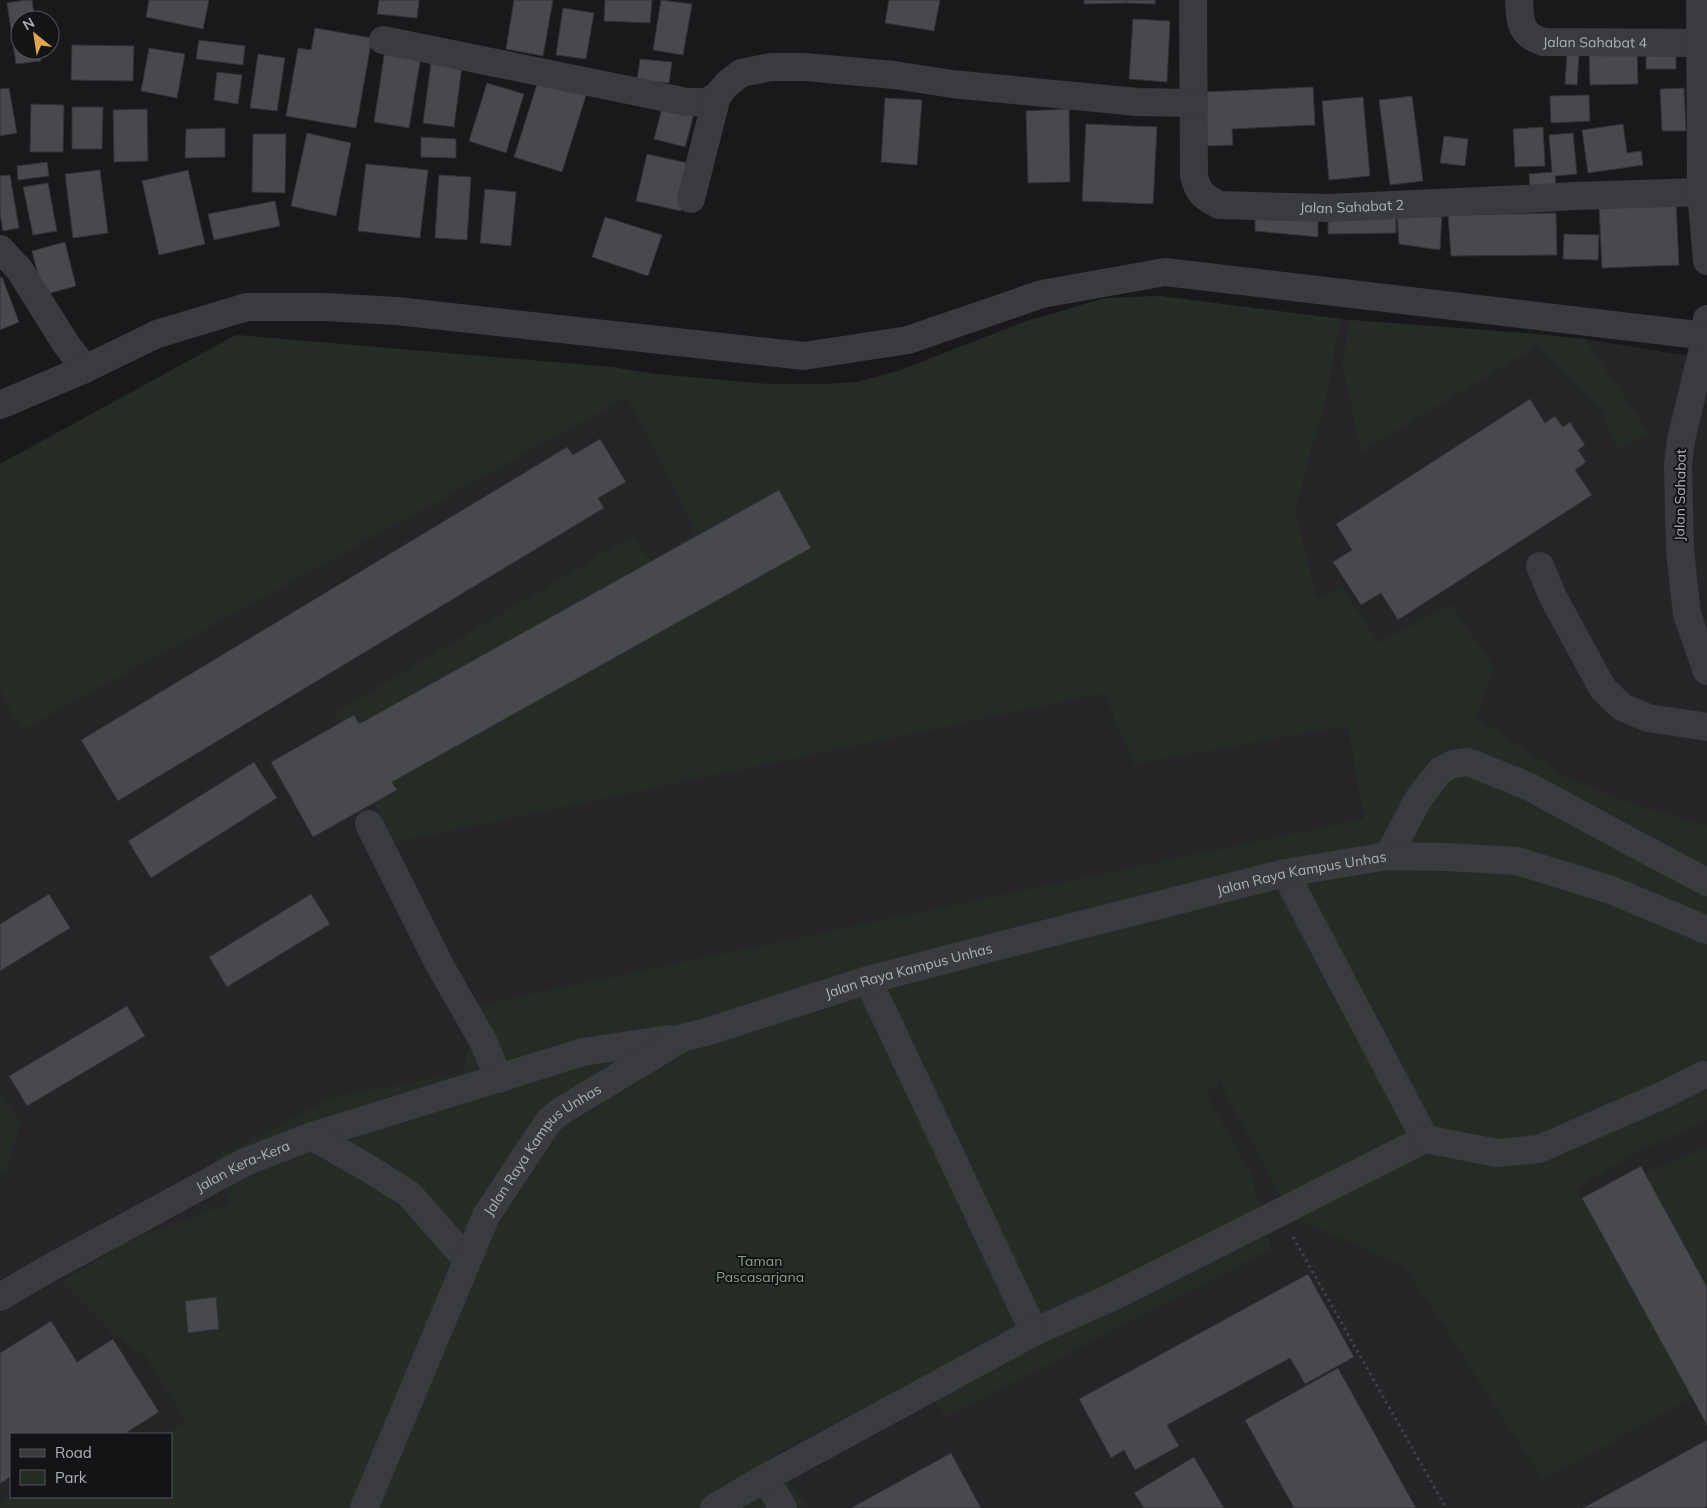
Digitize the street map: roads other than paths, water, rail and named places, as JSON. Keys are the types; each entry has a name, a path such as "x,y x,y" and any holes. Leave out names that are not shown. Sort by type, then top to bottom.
{"street":[{"name":"Jalan Sahabat 2","path":"1193,0 1194,176 1197,188 1206,198 1219,205 1328,208 1701,192"},
{"name":"Jalan Sahabat 4","path":"1519,0 1520,18 1526,32 1534,39 1543,42 1703,43"},
{"path":"1700,0 1703,43 1701,192 1706,228 1707,261"},
{"path":"383,40 687,102 706,102 717,96"},
{"path":"691,199 717,96 726,84 741,73 771,67 804,67 894,75 952,84 1137,102 1194,103"},
{"path":"0,249 19,269 66,344 86,369"},
{"path":"0,405 86,369 156,334 247,307 324,307 397,311 804,356 908,340 1042,294 1165,272 1707,330"},
{"name":"Jalan Sahabat","path":"1707,330 1681,440 1678,465 1680,551 1687,614 1707,671"},
{"path":"1540,566 1554,597 1603,689 1622,707 1648,718 1707,727"},
{"path":"1388,856 1419,798 1440,771 1453,764 1468,762 1530,787 1707,882"},
{"path":"369,824 439,964 482,1041 499,1079"},
{"name":"Jalan Raya Kampus Unhas","path":"364,1508 486,1216 549,1121 575,1102 682,1038 868,980 1285,873 1388,856 1517,861 1611,890 1707,930"},
{"path":"1285,873 1425,1139"},
{"path":"868,980 1034,1332"},
{"name":"Jalan Kera-Kera","path":"0,1297 245,1162 312,1136 583,1052 682,1038"},
{"path":"714,1508 765,1478 1034,1332 1114,1296 1425,1139 1497,1153 1539,1149 1663,1095 1703,1075"},
{"path":"312,1136 409,1194 467,1260"},
{"path":"765,1478 783,1508"}],"park label":[{"name":"Taman Pascasarjana","path":"760,1269"}]}
